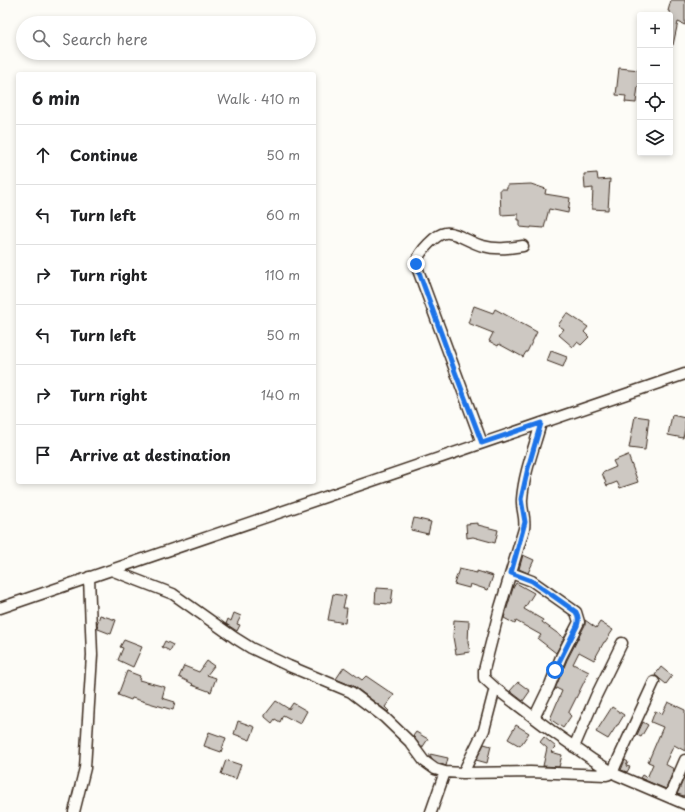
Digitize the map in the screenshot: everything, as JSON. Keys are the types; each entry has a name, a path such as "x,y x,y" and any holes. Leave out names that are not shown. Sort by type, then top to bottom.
{"street":[{"path":"482,443 418,270 416,264 417,259 429,244 437,236 444,232 451,233 481,246 494,249 523,246"},
{"path":"0,608 685,374"},
{"path":"541,423 521,499 525,522 500,608 484,674 485,680 574,747 612,772 685,804"},
{"path":"111,570 173,594 235,638 257,651 351,692 395,727 410,742 424,761 435,769 445,772 530,772 606,775 612,772 654,682"},
{"path":"511,573 532,581 576,612 579,618 577,626 561,657 550,685 534,718"},
{"path":"74,812 85,768 92,655 89,577"},
{"path":"574,747 596,696 622,643"},
{"path":"463,773 484,730 495,688"},
{"path":"668,797 685,760"},
{"path":"431,812 445,772"}],"building":[{"path":"671,0 685,0 685,25 678,22 673,45 673,12 668,11"},
{"path":"619,68 637,70 636,103 625,102 626,96 616,95"},
{"path":"597,173 598,180 610,179 608,210 592,209 593,188 585,189 584,174"},
{"path":"531,184 546,189 545,194 570,198 568,213 549,209 544,228 520,227 518,214 501,215 500,189 507,189 507,185"},
{"path":"474,306 493,313 495,309 537,332 523,357 499,344 498,346 489,341 493,333 468,323"},
{"path":"567,313 588,327 584,332 589,337 581,345 577,342 573,347 559,335 564,329 558,325"},
{"path":"551,351 567,357 563,367 547,361"},
{"path":"672,415 685,418 683,438 668,435"},
{"path":"635,416 649,418 645,450 629,448"},
{"path":"628,455 638,482 620,488 617,482 607,486 602,473 616,467 613,461"},
{"path":"414,518 431,522 428,534 411,530"},
{"path":"478,523 478,525 498,530 495,543 473,537 467,538 466,524"},
{"path":"523,555 534,560 528,573 519,569"},
{"path":"459,569 477,573 477,571 493,576 488,590 470,584 469,588 454,584"},
{"path":"516,583 534,593 524,609 543,620 542,622 564,638 556,653 538,639 541,635 516,621 515,624 504,618 513,588"},
{"path":"376,588 393,589 391,604 375,603"},
{"path":"333,594 346,596 343,608 347,608 345,623 328,620"},
{"path":"234,613 241,616 237,624 240,625 237,631 226,624 228,619 231,621"},
{"path":"100,615 116,620 111,634 98,629 97,624"},
{"path":"454,620 469,621 468,642 470,652 456,654 453,637"},
{"path":"585,620 596,628 600,622 613,630 594,660 579,652 573,664 589,672 569,712 571,716 563,728 550,719 562,691 556,688 554,691 567,660 585,625"},
{"path":"124,640 142,647 133,667 118,660 123,648 120,647"},
{"path":"165,641 173,645 170,651 162,647"},
{"path":"207,661 214,666 207,675 216,678 211,692 192,685 193,684 179,677 184,666 199,672"},
{"path":"344,667 362,680 366,676 394,695 385,707 389,711 388,712 351,684 350,685 336,679"},
{"path":"661,667 672,676 666,684 655,675"},
{"path":"127,671 140,676 139,680 165,687 162,698 175,702 173,710 132,698 131,700 118,695"},
{"path":"518,682 530,691 523,701 510,691"},
{"path":"276,701 289,709 293,703 307,711 300,724 283,715 280,722 275,719 272,723 265,717"},
{"path":"668,702 685,710 685,751 674,745 665,764 674,769 666,789 640,778 642,775 647,778 653,764 648,762 663,727 651,722 655,711 662,714"},
{"path":"612,707 624,715 608,739 596,732"},
{"path":"238,721 255,727 250,740 234,734"},
{"path":"643,722 648,725 641,737 637,735"},
{"path":"516,725 529,733 520,746 508,739"},
{"path":"209,732 226,738 221,752 204,746"},
{"path":"416,732 428,739 422,748 413,736"},
{"path":"544,737 556,747 551,752 562,755 559,767 543,766 547,748 540,742"},
{"path":"484,744 491,746 487,763 476,760"},
{"path":"430,754 448,758 446,766 438,763 430,757"},
{"path":"226,760 241,765 236,779 221,774"},
{"path":"625,760 628,762 626,766 630,767 627,772 621,770"},
{"path":"685,776 685,794 684,796 677,794"}],"route":[{"path":"416,264 482,443 541,423 521,499 525,522 511,573 532,581 576,612 578,615 579,622 555,670"}]}
